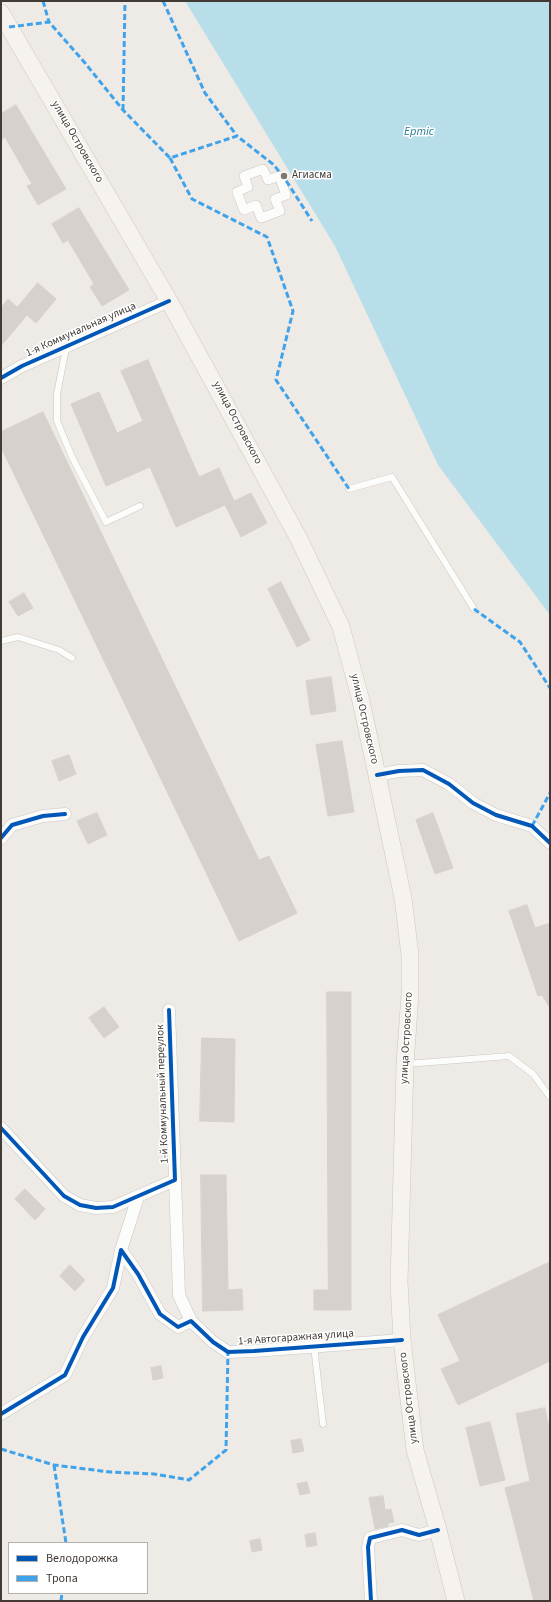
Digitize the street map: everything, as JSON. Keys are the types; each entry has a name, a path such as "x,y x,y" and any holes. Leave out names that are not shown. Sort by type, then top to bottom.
{"main road":[{"name":"улица Островского","path":"1,13 169,301 299,539 341,627 361,701 403,898 410,955 410,995 405,1064 399,1282 402,1340 415,1450 438,1530 456,1601"}],"street":[{"path":"263,169 268,180 279,176 286,195 275,199 280,211 261,218 256,205 244,210 237,192 248,187 244,176 263,169"},
{"name":"1-я Коммунальная улица","path":"1,378 22,366 66,348 169,301"},
{"path":"377,775 399,771 423,770 449,784 473,803 496,815 532,826 550,843"},
{"path":"1,838 12,825 43,816 65,814"},
{"name":"1-й Коммунальный переулок","path":"169,1010 179,1295 191,1321"},
{"path":"1,1128 64,1196 80,1205 96,1208 112,1207 175,1180"},
{"path":"1,1414 65,1375 83,1337 113,1288 121,1250 138,1197"},
{"path":"121,1250 138,1274 160,1314 178,1327 191,1321"},
{"name":"1-я Автогаражная улица","path":"191,1321 213,1342 228,1352 402,1340"},
{"path":"371,1601 368,1546 370,1538 402,1530 419,1535 438,1530"}],"lane":[{"path":"66,348 57,394 58,421 72,457 106,522 140,506"},
{"path":"349,489 392,477 474,609"},
{"path":"1,641 18,637 59,650 72,658"},
{"path":"405,1064 510,1056 533,1074 550,1097"},
{"path":"314,1346 323,1424"}],"water":[{"name":"Ертіс","path":"185,1 550,1 550,615 438,465 335,246"}],"building":[{"path":"16,105 66,189 38,205 27,186 32,184 5,137 1,140 1,114"},
{"path":"79,208 129,290 102,306 90,287 94,284 68,240 63,243 52,224"},
{"path":"38,283 56,299 36,323 27,315 1,346 1,308 8,299 17,307"},
{"path":"148,360 199,477 219,468 234,501 251,493 267,523 241,537 225,505 176,527 150,467 106,486 71,404 99,392 117,433 143,421 121,371"},
{"path":"43,412 259,860 269,856 297,913 239,941 1,447 1,432"},
{"path":"281,582 310,640 297,647 268,589"},
{"path":"24,593 33,608 18,616 9,602"},
{"path":"331,677 336,711 311,715 306,681"},
{"path":"342,741 354,812 328,816 316,745"},
{"path":"69,755 76,774 59,781 52,761"},
{"path":"97,813 107,835 88,844 77,821"},
{"path":"433,813 453,868 435,874 416,820"},
{"path":"527,905 535,928 550,923 550,1008 542,995 538,996 509,911"},
{"path":"327,992 351,992 351,1310 314,1310 314,1290 328,1290"},
{"path":"104,1007 119,1027 104,1038 89,1018"},
{"path":"202,1038 235,1039 234,1122 200,1121"},
{"path":"201,1175 226,1175 228,1290 242,1289 243,1310 203,1311"},
{"path":"25,1189 45,1209 35,1220 15,1199"},
{"path":"550,1262 550,1361 458,1405 441,1369 460,1361 438,1315"},
{"path":"70,1265 85,1280 75,1291 60,1276"},
{"path":"161,1366 163,1378 153,1380 151,1368"},
{"path":"545,1408 550,1434 550,1601 534,1601 505,1488 530,1481 516,1414"},
{"path":"490,1422 505,1480 480,1486 466,1428"},
{"path":"301,1439 304,1451 293,1453 291,1441"},
{"path":"307,1482 310,1493 300,1495 297,1484"},
{"path":"383,1496 385,1510 391,1509 394,1522 388,1523 388,1526 375,1529 369,1498"},
{"path":"315,1533 317,1545 307,1547 305,1535"},
{"path":"260,1539 262,1550 252,1552 250,1541"}],"marked path":[{"path":"43,1 49,22"},
{"path":"123,110 125,1"},
{"path":"163,1 205,93 237,136"},
{"path":"9,27 49,22 123,110 170,158 237,136 274,165 287,182 312,221"},
{"path":"170,158 192,199 267,237 293,311 276,380 349,489"},
{"path":"474,609 520,642 550,688"},
{"path":"532,826 550,793"},
{"path":"1,1449 54,1465 110,1472 154,1474 189,1480 226,1450 228,1352"},
{"path":"54,1465 66,1542"},
{"path":"61,1601 62,1594"}],"cycle path":[{"path":"1,378 22,366 169,301"},
{"path":"377,775 399,771 423,770 449,784 473,803 496,815 532,826 550,843"},
{"path":"1,838 12,825 43,816 65,814"},
{"path":"1,1128 64,1196 80,1205 96,1208 113,1207 175,1180 169,1010"},
{"path":"1,1414 65,1375 83,1337 113,1288 121,1250 138,1274 160,1314 178,1327 191,1321 213,1342 228,1352 402,1340"},
{"path":"371,1601 368,1547 370,1538 402,1530 419,1535 438,1530"}],"place":[{"name":"Агиасма","path":"284,176"}]}
